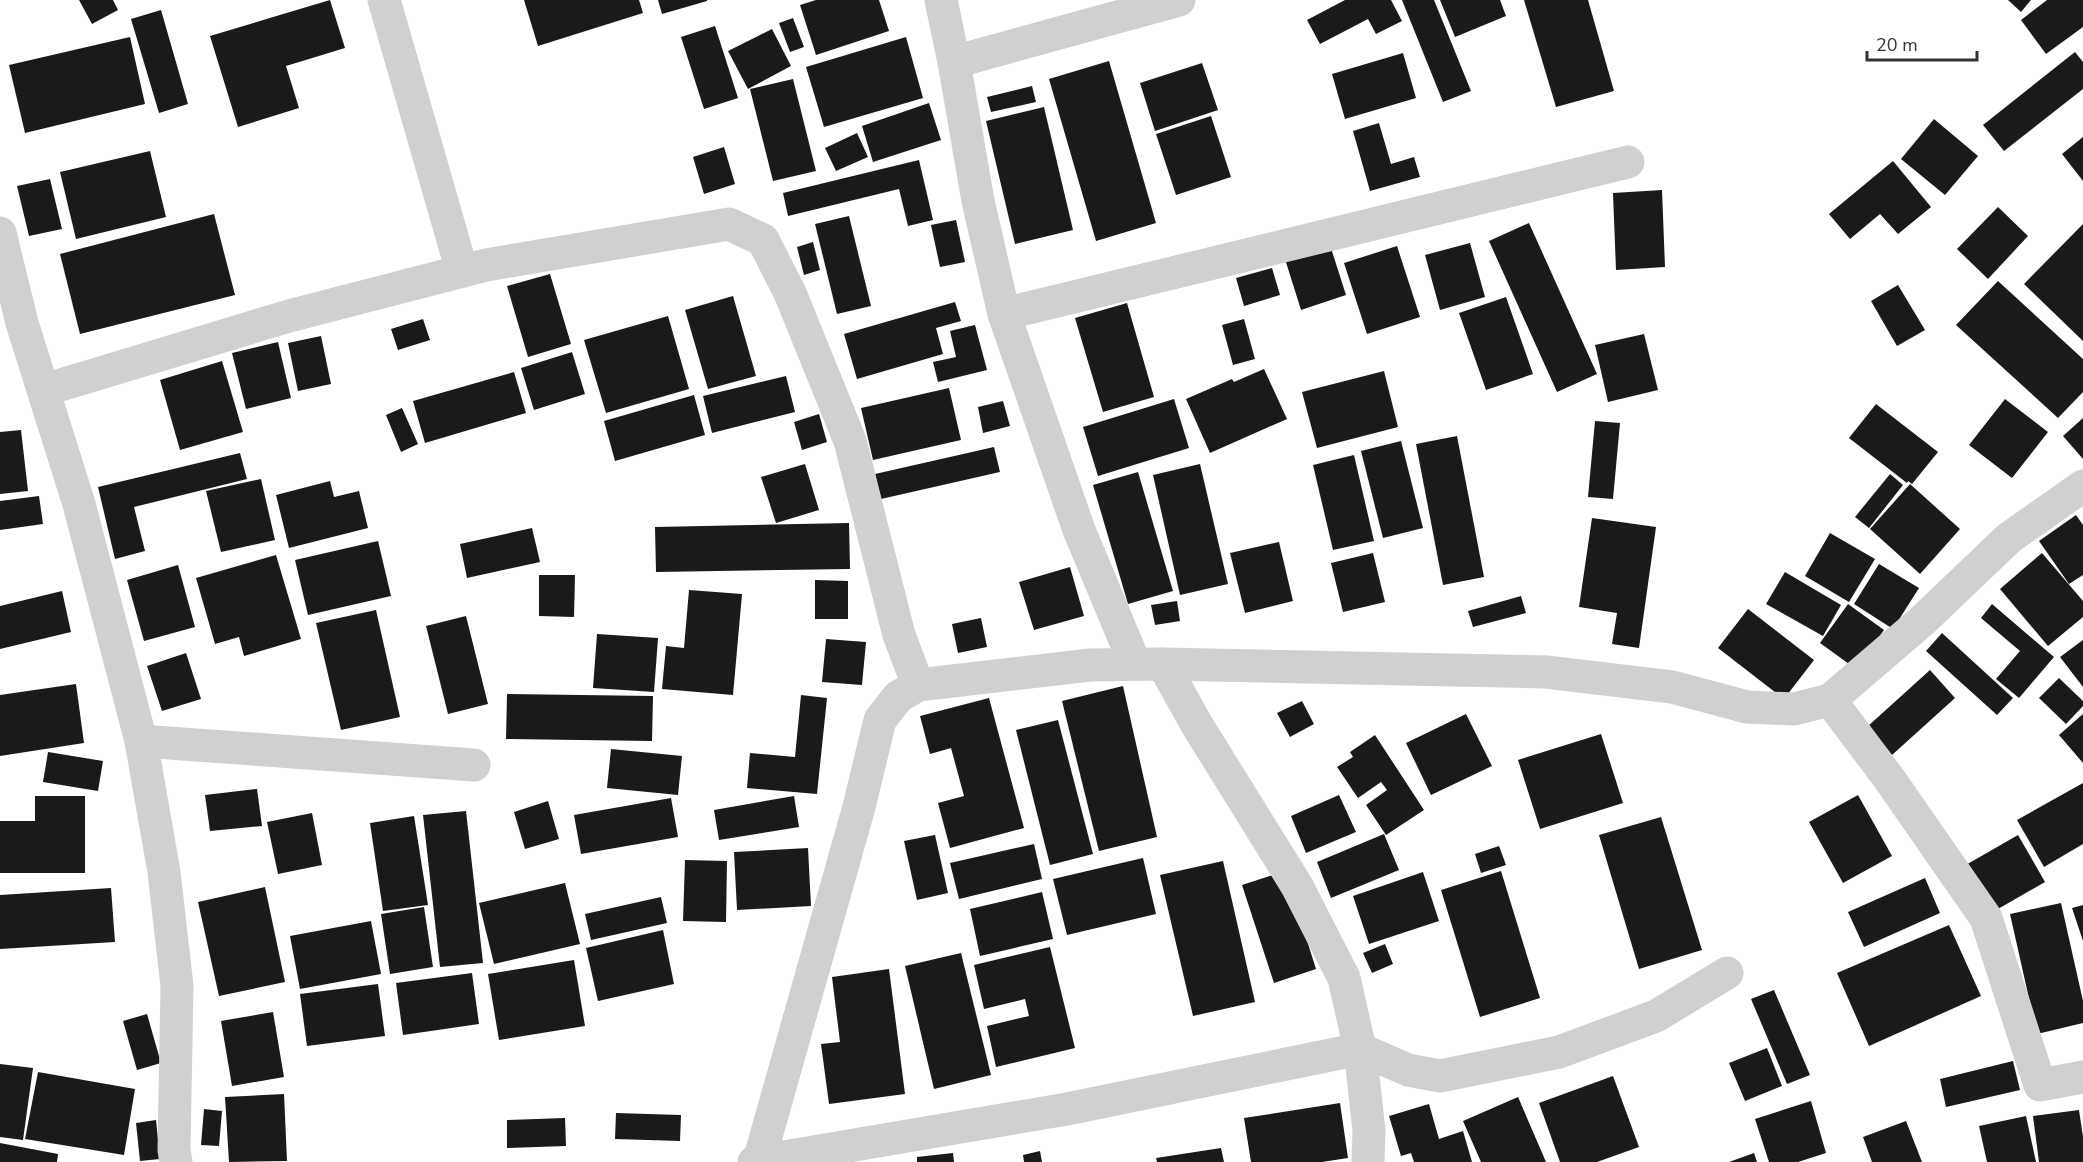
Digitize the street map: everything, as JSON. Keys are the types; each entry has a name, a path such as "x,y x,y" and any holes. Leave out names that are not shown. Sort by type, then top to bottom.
{"street":[{"path":"384,0 462,271"},
{"path":"941,0 978,201 1004,314 1079,530 1149,664 1197,726 1297,886 1344,978 1360,1049 1369,1131 1368,1162"},
{"path":"954,62 1179,0"},
{"path":"1004,314 1628,162"},
{"path":"44,390 289,316 486,265 729,224 763,240 790,293 850,441 898,635 918,685"},
{"path":"0,233 22,323 79,504 141,741 164,872 177,986 174,1150 176,1162"},
{"path":"759,1161 860,807 880,720 898,697 918,685 1090,665 1149,664 1546,672 1672,687 1747,707 1794,709 1830,700 1922,621 2009,538 2083,486"},
{"path":"1830,700 1888,777 1986,918 2040,1084 2083,1077"},
{"path":"141,741 474,765"},
{"path":"754,1162 1067,1109 1360,1049 1408,1070 1440,1076 1548,1054 1656,1016 1727,974"}],"building":[{"path":"79,0 113,0 118,10 92,24"},
{"path":"330,0 345,48 286,66 299,108 238,127 210,36"},
{"path":"524,0 639,0 643,13 538,46"},
{"path":"658,0 707,0 707,1 662,14"},
{"path":"816,0 879,0 889,31 816,55 800,5"},
{"path":"1345,0 1391,0 1402,21 1376,34 1368,19 1320,44 1307,20"},
{"path":"1402,0 1434,0 1471,91 1443,102"},
{"path":"1440,0 1500,0 1506,16 1455,37"},
{"path":"1524,0 1588,0 1614,91 1556,107"},
{"path":"2008,0 2031,0 2021,12"},
{"path":"2047,0 2083,0 2083,27 2046,54 2021,20"},
{"path":"161,10 188,104 159,113 131,19"},
{"path":"793,18 804,47 790,52 779,23"},
{"path":"715,26 738,98 704,109 681,37"},
{"path":"772,29 791,66 748,89 728,51"},
{"path":"130,37 145,104 25,133 9,65"},
{"path":"906,37 923,98 824,127 806,67"},
{"path":"2075,52 2083,62 2083,89 2004,151 1983,125"},
{"path":"1403,53 1416,98 1345,119 1332,74"},
{"path":"1109,61 1156,223 1096,241 1049,79"},
{"path":"1202,63 1218,110 1155,131 1140,83"},
{"path":"793,79 816,171 773,181 750,89"},
{"path":"1032,86 1036,102 991,112 987,97"},
{"path":"929,103 941,140 873,162 862,126"},
{"path":"1044,107 1073,230 1015,244 986,121"},
{"path":"1211,116 1231,177 1176,195 1156,134"},
{"path":"1934,119 1978,156 1945,195 1901,159"},
{"path":"1379,123 1391,164 1414,157 1420,177 1370,191 1353,131"},
{"path":"857,133 868,157 836,171 825,148"},
{"path":"2083,137 2083,181 2062,154"},
{"path":"724,147 735,184 704,194 693,157"},
{"path":"150,151 166,217 76,239 60,172"},
{"path":"919,160 933,220 908,226 899,189 788,216 783,193"},
{"path":"1893,161 1931,207 1898,234 1880,214 1850,239 1829,214"},
{"path":"50,179 62,229 29,236 17,186"},
{"path":"1662,190 1665,267 1616,270 1613,193"},
{"path":"1998,207 2028,236 1988,279 1957,249"},
{"path":"214,214 235,295 80,334 60,254"},
{"path":"849,216 871,306 837,314 815,224"},
{"path":"956,220 965,262 940,267 931,225"},
{"path":"1529,223 1597,374 1557,392 1489,241"},
{"path":"2083,224 2083,341 2024,284"},
{"path":"813,242 820,270 804,275 797,247"},
{"path":"1470,243 1485,297 1440,310 1425,255"},
{"path":"1330,245 1346,295 1301,310 1285,259"},
{"path":"1397,246 1420,317 1367,334 1344,263"},
{"path":"1272,268 1280,295 1244,306 1236,278"},
{"path":"550,274 571,344 528,357 507,286"},
{"path":"1998,281 2083,359 2083,392 2058,418 1956,325"},
{"path":"1898,285 1925,330 1897,346 1871,301"},
{"path":"733,296 756,376 708,389 685,310"},
{"path":"1506,297 1533,374 1486,390 1459,313"},
{"path":"955,302 961,321 936,328 943,354 857,379 844,334"},
{"path":"1127,303 1154,397 1103,412 1075,318"},
{"path":"668,316 689,389 606,413 584,340"},
{"path":"423,319 430,340 398,350 391,329"},
{"path":"1244,319 1255,359 1233,365 1222,325"},
{"path":"975,325 987,370 938,382 933,362 956,357 950,331"},
{"path":"1644,334 1658,390 1608,402 1595,345"},
{"path":"321,336 331,384 298,391 288,343"},
{"path":"278,342 291,398 246,409 232,353"},
{"path":"572,352 585,394 534,410 521,368"},
{"path":"222,361 243,432 180,450 160,380"},
{"path":"1264,369 1287,419 1210,453 1186,399 1232,379 1234,382"},
{"path":"1384,371 1398,427 1317,448 1302,392"},
{"path":"514,372 526,413 425,443 413,401"},
{"path":"786,376 795,412 712,433 703,396"},
{"path":"949,388 961,440 873,460 861,408"},
{"path":"694,395 705,435 615,461 604,421"},
{"path":"1174,399 1189,448 1098,476 1083,427"},
{"path":"2005,399 2048,432 2012,478 1969,445"},
{"path":"1003,401 1010,426 983,433 978,407"},
{"path":"1876,404 1938,452 1912,484 1908,481 1907,483 1849,438"},
{"path":"402,408 418,444 401,452 386,415"},
{"path":"819,414 827,442 802,450 794,422"},
{"path":"2083,418 2083,459 2063,436"},
{"path":"1595,421 1620,423 1613,499 1588,497"},
{"path":"21,430 28,491 0,494 0,432"},
{"path":"1457,436 1484,577 1443,585 1416,444"},
{"path":"1401,441 1423,528 1383,538 1361,451"},
{"path":"994,447 1000,472 881,499 875,474"},
{"path":"240,453 247,479 134,507 145,551 115,559 98,487"},
{"path":"1354,455 1374,541 1333,550 1313,465"},
{"path":"805,464 819,510 776,523 761,477"},
{"path":"1200,464 1228,584 1180,595 1153,475"},
{"path":"1138,472 1173,591 1128,604 1093,485"},
{"path":"1890,474 1903,485 1869,528 1855,517"},
{"path":"261,479 275,540 221,552 206,491"},
{"path":"330,481 334,497 359,491 368,528 289,548 276,495"},
{"path":"1910,484 1960,529 1920,574 1870,529"},
{"path":"39,496 43,524 0,530 0,501"},
{"path":"2076,515 2083,525 2083,575 2069,584 2039,541"},
{"path":"1592,518 1656,527 1639,648 1612,644 1617,613 1579,607"},
{"path":"849,523 850,569 656,572 655,527"},
{"path":"532,528 540,562 467,578 460,544"},
{"path":"1830,533 1875,559 1849,602 1805,576"},
{"path":"378,541 391,596 308,615 295,560"},
{"path":"1279,542 1293,601 1245,613 1230,553"},
{"path":"1373,553 1385,602 1343,612 1331,563"},
{"path":"2042,553 2083,601 2083,617 2048,646 2000,589"},
{"path":"276,555 301,639 244,656 239,637 215,644 196,578"},
{"path":"1879,564 1919,588 1893,629 1854,604"},
{"path":"178,565 195,627 144,641 127,580"},
{"path":"1070,567 1084,616 1034,630 1019,582"},
{"path":"1785,572 1841,605 1823,636 1766,604"},
{"path":"539,575 575,575 574,617 539,616"},
{"path":"815,580 848,581 848,619 815,619"},
{"path":"689,590 742,594 733,695 662,689 666,646 684,648"},
{"path":"62,591 71,632 0,649 0,606"},
{"path":"1521,596 1526,613 1473,627 1468,611"},
{"path":"1177,601 1180,621 1155,625 1151,605"},
{"path":"1848,604 1884,630 1856,669 1820,643"},
{"path":"1992,604 2054,657 2019,698 1996,679 2020,651 1981,618"},
{"path":"1748,609 1814,660 1784,699 1718,648"},
{"path":"376,610 400,717 341,730 316,623"},
{"path":"466,616 488,704 448,714 426,626"},
{"path":"981,618 987,647 958,653 952,624"},
{"path":"1942,633 2013,698 1997,715 1926,651"},
{"path":"597,634 658,638 654,692 593,688"},
{"path":"826,639 866,642 862,685 822,682"},
{"path":"2083,640 2083,687 2060,657"},
{"path":"186,653 201,699 162,711 147,666"},
{"path":"1930,670 1955,698 1892,755 1867,727"},
{"path":"2059,678 2083,701 2083,706 2066,724 2039,698"},
{"path":"76,684 84,743 0,756 0,695"},
{"path":"1123,686 1157,837 1099,851 1062,701"},
{"path":"507,694 653,696 652,741 506,739"},
{"path":"801,695 827,698 817,794 747,788 750,753 795,757"},
{"path":"989,698 1024,828 950,848 938,803 964,796 951,748 930,754 920,716"},
{"path":"1302,701 1314,724 1290,737 1277,713"},
{"path":"1466,714 1492,766 1431,795 1406,743"},
{"path":"2083,714 2083,763 2059,735"},
{"path":"1058,720 1093,854 1050,865 1016,730"},
{"path":"1601,734 1623,803 1540,829 1518,760"},
{"path":"1375,735 1424,810 1386,835 1366,805 1387,790 1381,782 1358,798 1337,767 1353,757 1350,752"},
{"path":"611,749 682,756 678,795 607,788"},
{"path":"48,752 103,761 98,791 43,782"},
{"path":"2083,783 2083,844 2044,867 2017,820"},
{"path":"257,789 262,826 210,831 205,795"},
{"path":"1339,795 1356,832 1306,853 1291,816"},
{"path":"1858,795 1892,856 1843,883 1809,822"},
{"path":"35,796 85,796 85,873 0,873 0,821 35,821"},
{"path":"794,796 799,827 719,840 714,810"},
{"path":"671,798 678,837 581,854 574,815"},
{"path":"548,801 559,839 525,849 514,812"},
{"path":"466,811 483,963 440,967 423,815"},
{"path":"312,813 322,865 278,874 267,822"},
{"path":"414,816 428,905 383,911 370,823"},
{"path":"1661,817 1702,950 1639,969 1599,835"},
{"path":"1384,834 1399,870 1331,898 1317,862"},
{"path":"935,835 948,893 917,900 904,841"},
{"path":"2018,835 2045,882 1991,913 1964,866"},
{"path":"1034,844 1042,879 959,899 950,863"},
{"path":"1499,846 1506,865 1481,873 1475,854"},
{"path":"808,848 811,906 737,910 734,852"},
{"path":"1143,858 1156,914 1067,935 1053,879"},
{"path":"685,860 727,861 726,922 683,921"},
{"path":"1223,861 1255,1002 1193,1016 1160,875"},
{"path":"1285,871 1316,969 1274,983 1242,885"},
{"path":"1501,871 1540,998 1480,1017 1441,890"},
{"path":"1423,872 1439,921 1369,944 1353,896"},
{"path":"1925,878 1940,913 1864,947 1848,912"},
{"path":"565,883 580,944 494,964 479,903"},
{"path":"265,887 285,982 219,996 198,902"},
{"path":"111,888 115,942 0,949 0,895"},
{"path":"1042,892 1053,939 980,956 970,909"},
{"path":"661,897 667,923 591,940 585,914"},
{"path":"2061,903 2083,1001 2083,1023 2037,1034 2010,914"},
{"path":"2083,905 2083,941 2072,908"},
{"path":"424,907 433,967 390,974 381,914"},
{"path":"371,921 381,974 300,989 290,936"},
{"path":"1949,925 1981,996 1869,1046 1837,973"},
{"path":"663,930 674,984 598,1001 586,948"},
{"path":"1385,944 1393,964 1372,973 1363,953"},
{"path":"1050,947 1075,1048 996,1067 987,1026 1029,1016 1025,999 984,1009 974,965"},
{"path":"961,953 991,1075 934,1089 905,966"},
{"path":"574,960 585,1026 499,1040 488,974"},
{"path":"889,969 905,1094 829,1104 821,1044 840,1042 832,977"},
{"path":"472,973 479,1024 403,1035 396,983"},
{"path":"378,984 385,1036 307,1046 300,994"},
{"path":"1774,990 1810,1075 1787,1084 1751,999"},
{"path":"273,1012 284,1077 232,1086 221,1021"},
{"path":"147,1014 161,1063 137,1070 123,1021"},
{"path":"1767,1048 1782,1086 1745,1101 1729,1063"},
{"path":"2013,1061 2020,1090 1946,1107 1940,1079"},
{"path":"0,1064 33,1068 23,1140 0,1137"},
{"path":"38,1072 135,1089 124,1155 25,1139"},
{"path":"1613,1076 1639,1147 1597,1162 1560,1162 1539,1103"},
{"path":"284,1094 287,1161 229,1162 225,1097"},
{"path":"1518,1097 1546,1162 1481,1162 1463,1121"},
{"path":"1811,1101 1826,1153 1798,1162 1769,1162 1755,1119"},
{"path":"1340,1103 1348,1158 1322,1162 1251,1162 1244,1118"},
{"path":"1429,1104 1439,1139 1463,1131 1472,1162 1414,1162 1411,1153 1401,1156 1389,1116"},
{"path":"204,1109 222,1111 219,1146 201,1145"},
{"path":"2079,1110 2083,1137 2083,1162 2039,1162 2033,1116"},
{"path":"616,1113 681,1115 680,1141 615,1139"},
{"path":"2026,1116 2036,1162 1987,1162 1979,1126"},
{"path":"565,1118 566,1146 507,1148 507,1120"},
{"path":"156,1120 160,1159 140,1161 136,1123"},
{"path":"1906,1121 1922,1162 1872,1162 1863,1137"},
{"path":"0,1143 58,1154 57,1162 0,1162"},
{"path":"1221,1148 1224,1162 1157,1162 1156,1158"},
{"path":"1040,1151 1042,1162 1024,1162 1023,1155"},
{"path":"953,1153 954,1162 917,1162 917,1157"},
{"path":"1754,1153 1757,1162 1729,1162"}]}
